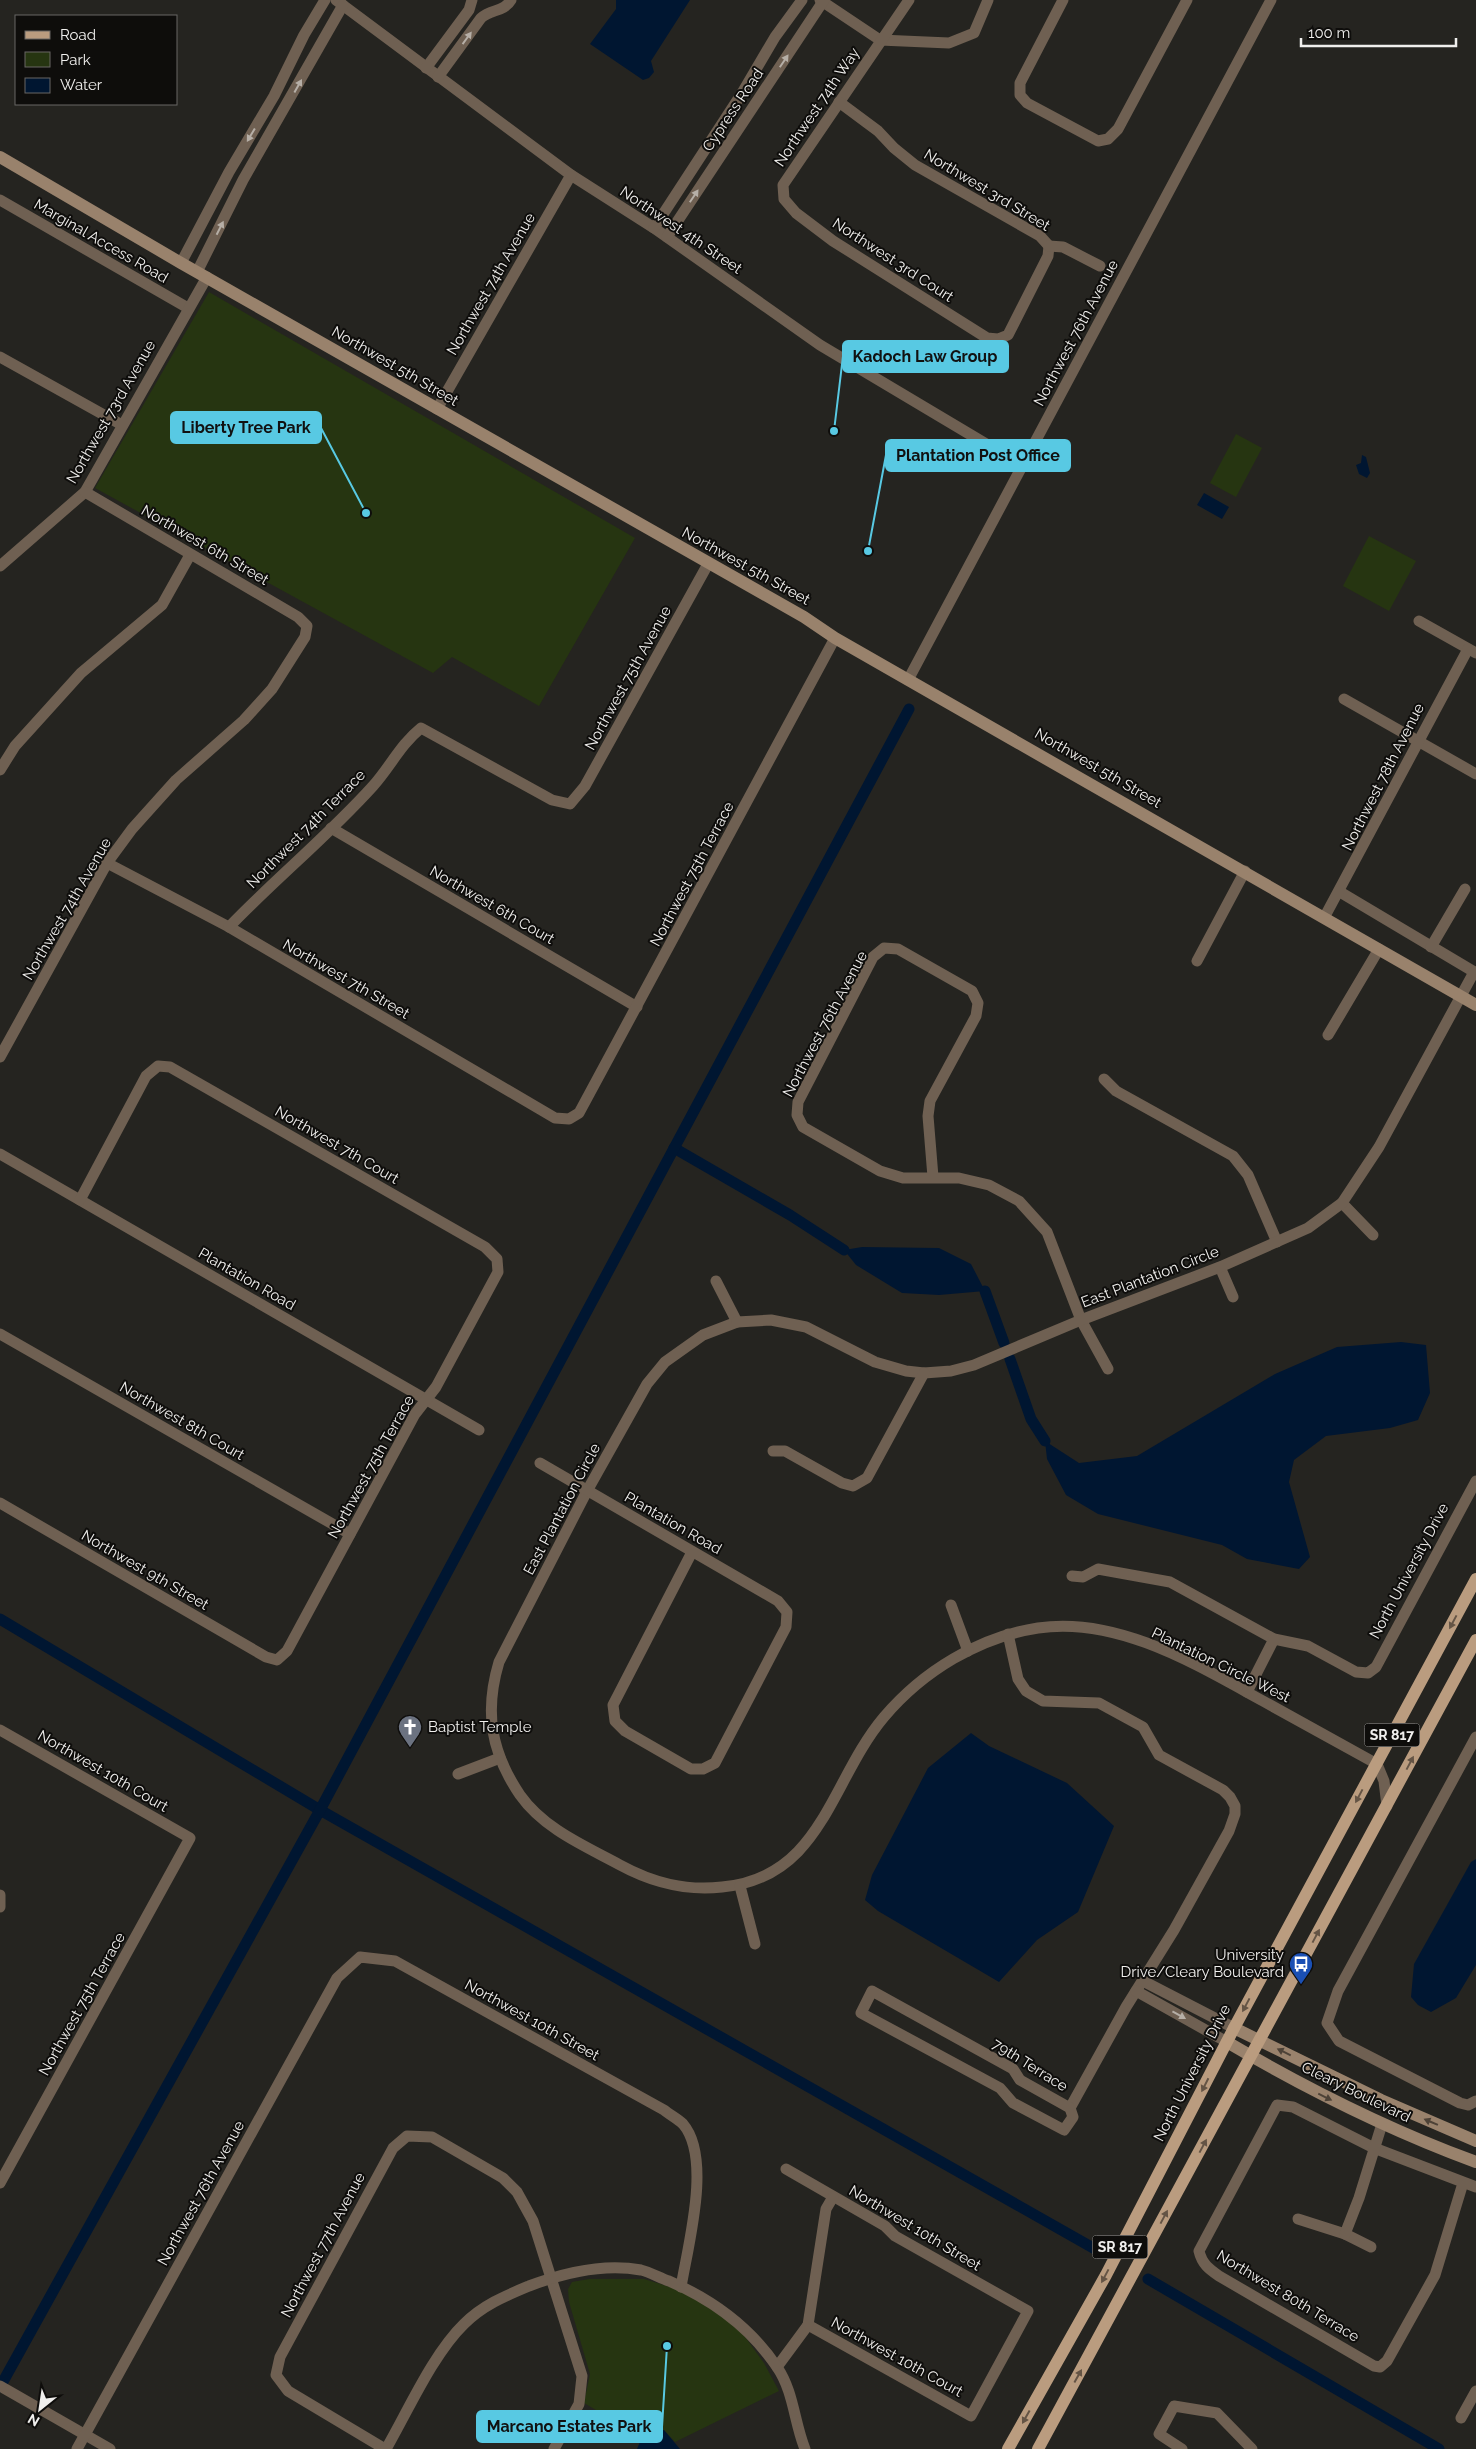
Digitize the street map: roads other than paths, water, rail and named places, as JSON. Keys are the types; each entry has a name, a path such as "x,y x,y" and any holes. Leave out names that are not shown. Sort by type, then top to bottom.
{"main road":[{"name":"North University Drive","path":"1008,2449 1106,2275 1234,2028 1476,1579"},
{"name":"SR 817","path":"1038,2449 1476,1640"},
{"path":"1016,2435 1018,2442 1016,2449"}],"street":[{"path":"182,263 229,172 274,96 304,35 325,0"},
{"path":"426,68 468,10 472,0"},
{"path":"438,77 481,18 487,13 506,7 511,0"},
{"path":"654,228 742,93 775,37 802,0"},
{"name":"Northwest 74th Way","path":"782,193 782,185 909,0"},
{"path":"822,1 880,40 949,43 974,32 988,0"},
{"path":"1063,0 1020,83 1020,95 1026,103 1098,141 1108,139 1118,129 1187,0"},
{"name":"Northwest 76th Avenue","path":"908,680 1271,0"},
{"name":"Cypress Road","path":"667,237 822,1"},
{"name":"Northwest 4th Street","path":"339,2 571,175 654,228 820,345 1023,466"},
{"name":"Northwest 73rd Avenue","path":"0,566 85,492 188,308 243,180 339,2"},
{"name":"Northwest 3rd Street","path":"839,102 878,131 894,148 915,165 1040,236 1049,246"},
{"name":"Northwest 5th Street","path":"0,157 804,618 908,680 1246,871 1476,1005"},
{"name":"Northwest 74th Avenue","path":"437,409 571,175"},
{"name":"Northwest 3rd Court","path":"782,193 784,199 796,212 858,258 987,338 998,339 1008,335 1048,256 1049,246"},
{"name":"Marginal Access Road","path":"0,200 188,308"},
{"path":"1049,246 1063,247 1100,266"},
{"path":"0,371 3,358 122,425"},
{"name":"Northwest 6th Street","path":"85,492 298,617 307,626"},
{"path":"0,770 15,746 81,673 162,604 190,555"},
{"name":"Northwest 75th Avenue","path":"421,728 552,800 570,804 585,786 708,564"},
{"path":"1419,621 1472,651"},
{"name":"Northwest 74th Avenue","path":"0,1058 107,863 132,829 176,780 244,720 272,689 305,637 307,626"},
{"name":"Northwest 75th Terrace","path":"569,1119 579,1113 835,638"},
{"name":"Northwest 78th Avenue","path":"1324,918 1340,892 1417,740 1472,651"},
{"path":"1344,699 1476,774"},
{"name":"Northwest 74th Terrace","path":"229,927 268,886 374,785 407,740 421,728"},
{"name":"Northwest 6th Court","path":"331,828 637,1007"},
{"name":"Northwest 7th Street","path":"107,863 229,927 555,1118 569,1119"},
{"path":"1197,960 1246,871"},
{"path":"1431,947 1465,889"},
{"path":"1340,892 1475,973"},
{"name":"Northwest 76th Avenue","path":"884,948 898,949 972,991 978,1003 976,1016 930,1101 928,1116 933,1177 903,1178 880,1171 803,1127 797,1115 798,1102 802,1094 873,958 884,948"},
{"path":"1328,1035 1379,949"},
{"name":"East Plantation Circle","path":"500,1758 491,1723 491,1688 499,1662 587,1491 646,1384 665,1362 703,1335 737,1322 771,1320 806,1327 875,1362 906,1371 924,1373 974,1366 1081,1320 1220,1266 1308,1228 1342,1203 1379,1147 1475,973"},
{"name":"Northwest 7th Court","path":"80,1200 146,1076 158,1066 170,1067 485,1247 497,1259"},
{"path":"1104,1079 1116,1091 1233,1156 1248,1175 1276,1242"},
{"name":"Plantation Road","path":"0,1154 479,1430"},
{"path":"933,1177 959,1178 989,1185 1019,1201 1047,1232 1081,1320 1108,1369"},
{"path":"1342,1203 1374,1235"},
{"name":"Northwest 75th Terrace","path":"277,1660 287,1651 415,1414 436,1388 498,1272 497,1259"},
{"path":"1220,1266 1233,1297"},
{"path":"716,1281 737,1322"},
{"name":"Northwest 8th Court","path":"0,1334 350,1534"},
{"path":"773,1451 785,1451 842,1483 853,1486 867,1478 924,1373"},
{"name":"Plantation Road","path":"540,1463 778,1601 787,1612 786,1627 715,1763 703,1769 691,1769 625,1731 615,1720 613,1704 692,1552"},
{"name":"North University Drive","path":"1274,1639 1308,1646 1356,1672 1368,1673 1376,1667 1476,1481"},
{"name":"Northwest 9th Street","path":"0,1503 266,1657 277,1660"},
{"path":"1072,1576 1083,1577 1098,1570 1170,1582 1274,1639 1247,1692"},
{"path":"952,1605 968,1651"},
{"name":"Plantation Circle West","path":"500,1758 512,1782 527,1805 553,1828 640,1876 669,1886 701,1889 740,1886 769,1874 798,1853 820,1824 867,1741 882,1719 930,1674 968,1651 1008,1634 1040,1628 1068,1626 1111,1633 1158,1647 1247,1692 1377,1764"},
{"path":"1008,1634 1018,1678 1026,1691 1043,1701 1100,1703 1144,1727 1158,1755 1223,1790 1235,1806 1235,1814 1229,1831 1070,2108"},
{"name":"Northwest 10th Court","path":"0,1730 190,1838"},
{"path":"1476,1737 1338,1991 1327,2023 1339,2042 1460,2103 1468,2105 1476,2101"},
{"path":"458,1774 500,1758"},
{"path":"1377,1764 1384,1780 1387,1806"},
{"name":"Northwest 75th Terrace","path":"0,2183 190,1838"},
{"path":"740,1886 755,1944"},
{"name":"Northwest 76th Avenue","path":"77,2449 337,1978 360,1957"},
{"name":"Northwest 10th Street","path":"360,1957 395,1961 664,2110 683,2124 698,2165 695,2203 682,2287"},
{"path":"1144,1981 1234,2028"},
{"name":"79th Terrace","path":"872,1991 1013,2070 1020,2080 1070,2108 1072,2117 1064,2130 1013,2103 1000,2088 861,2013 872,1991"},
{"path":"1136,1991 1227,2042"},
{"name":"Cleary Boulevard","path":"1234,2028 1381,2100 1476,2141"},
{"name":"Cleary Boulevard","path":"1227,2042 1305,2087 1382,2124 1476,2162"},
{"name":"Northwest 80th Terrace","path":"1374,2148 1293,2107 1284,2104 1277,2105 1199,2251 1201,2260 1207,2268 1219,2276 1374,2366 1380,2367 1387,2361 1436,2275 1463,2183"},
{"path":"1345,2234 1359,2198 1382,2124"},
{"name":"Northwest 77th Avenue","path":"385,2449 288,2391 276,2375 280,2357 392,2148 407,2136 432,2137 502,2178 517,2192 533,2221 550,2278"},
{"path":"1374,2148 1476,2188"},
{"name":"Northwest 10th Street","path":"786,2170 885,2226 894,2236 1028,2311 971,2416"},
{"path":"777,2367 808,2325 826,2209 833,2197"},
{"path":"1298,2219 1345,2234 1371,2247"},
{"path":"385,2449 440,2356 464,2324 495,2300 550,2278 600,2269 641,2270 682,2287 718,2306 731,2316 755,2339 777,2367 790,2392 802,2448"},
{"path":"550,2278 562,2308 582,2376 579,2404 554,2449"},
{"name":"Northwest 10th Court","path":"808,2325 971,2416"},
{"path":"0,2386 110,2449"},
{"path":"1460,2418 1476,2391"},
{"path":"1182,2449 1159,2434 1174,2406 1217,2413 1252,2449"}],"water":[{"path":"616,0 690,0 651,61 654,72 649,78 643,80 590,44 616,9"},
{"path":"1362,455 1366,457 1370,473 1367,478 1359,474 1356,465 1361,463"},
{"path":"1204,493 1229,507 1222,519 1197,505"},
{"path":"862,1247 939,1248 971,1264 985,1291 939,1295 902,1293 856,1265 844,1250"},
{"path":"1401,1342 1426,1345 1430,1393 1418,1420 1390,1428 1326,1436 1294,1460 1289,1482 1310,1557 1299,1569 1247,1559 1222,1545 1098,1514 1066,1495 1047,1459 1045,1441 1079,1463 1137,1456 1275,1374 1337,1347"},
{"path":"971,1733 989,1746 1067,1783 1114,1826 1078,1912 1037,1940 999,1982 878,1911 865,1900 872,1875 928,1768"},
{"path":"1476,1859 1476,1965 1456,1998 1431,2012 1418,2005 1411,1997 1414,1964 1471,1862"},
{"path":"664,2430 680,2449 637,2449 642,2437"}],"waterway":[{"path":"0,2387 320,1810 909,709"},
{"path":"674,1148 790,1215 844,1250"},
{"path":"985,1291 1004,1343"},
{"path":"1010,1359 1031,1419 1045,1441"},
{"path":"0,1619 320,1810 1102,2253"},
{"path":"1148,2279 1439,2449"}],"place":[{"name":"Kadoch Law Group","path":"834,431"},
{"name":"Liberty Tree Park","path":"366,513"},
{"name":"Plantation Post Office","path":"868,551"},
{"name":"Baptist Temple","path":"410,1748"},
{"name":"University Drive/Cleary Boulevard","path":"1301,1985"},
{"name":"Marcano Estates Park","path":"667,2346"}]}
